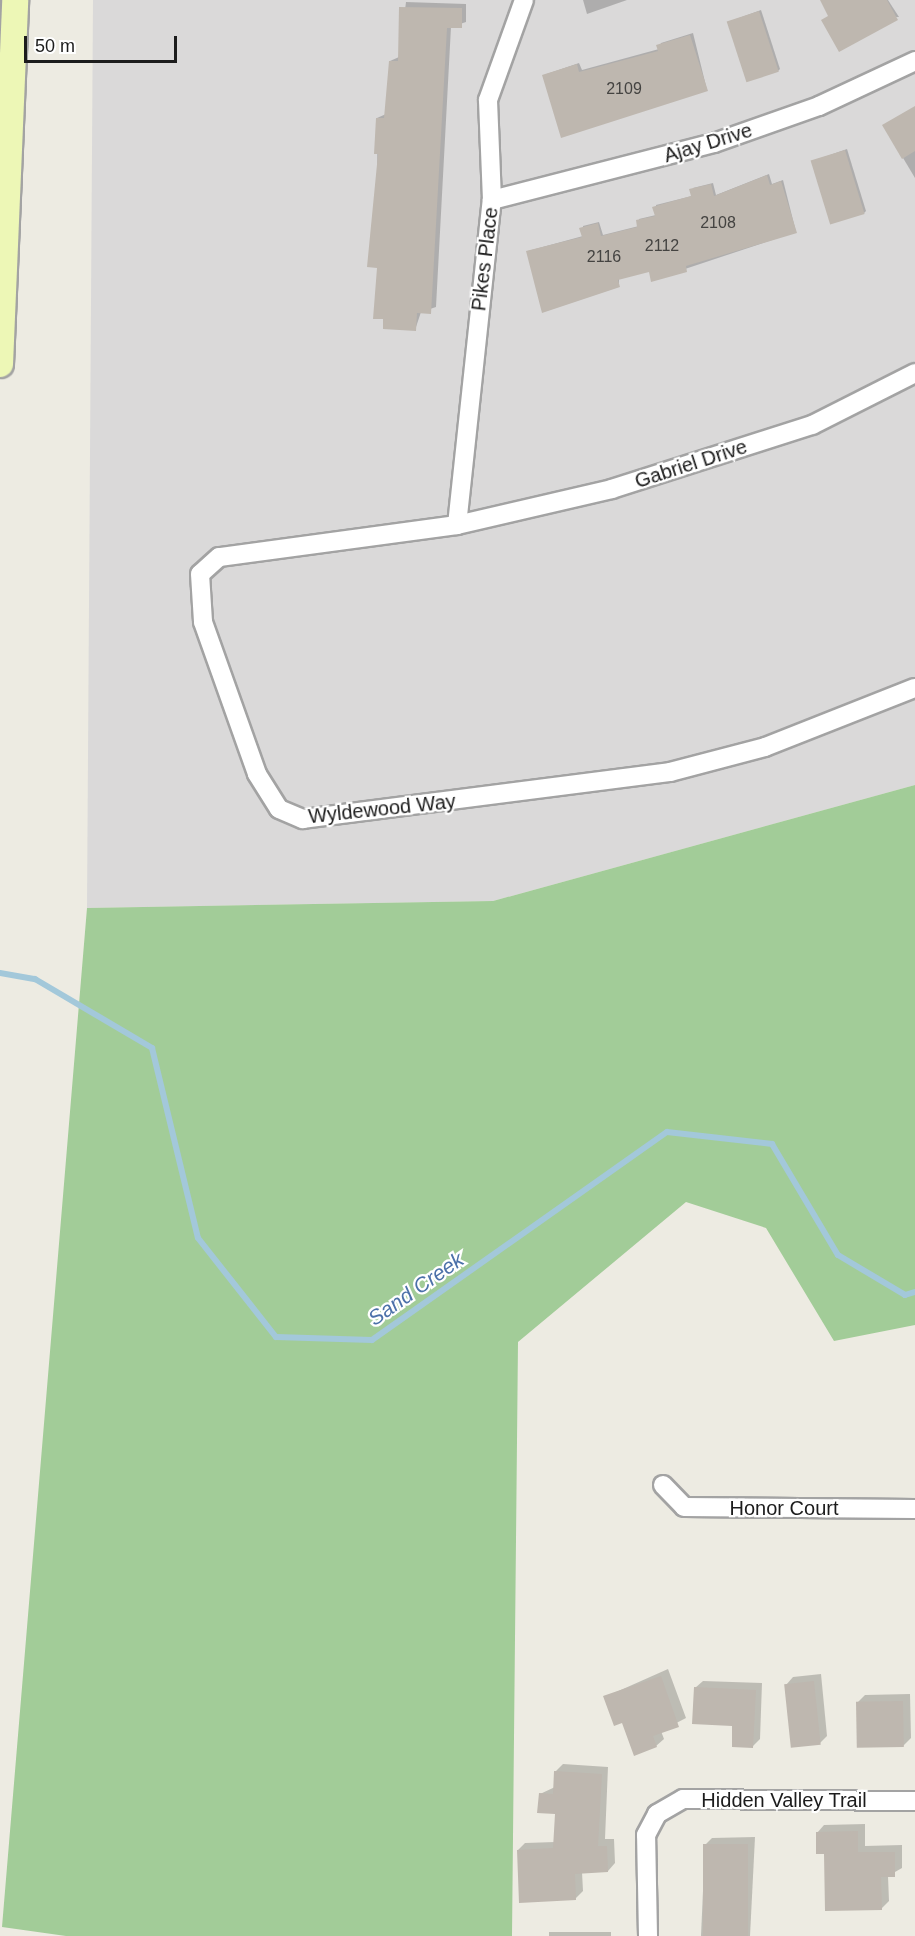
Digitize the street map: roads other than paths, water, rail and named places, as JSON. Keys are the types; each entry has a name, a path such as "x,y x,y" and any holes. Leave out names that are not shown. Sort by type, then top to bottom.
{"main road":[{"path":"0,364 15,0"}],"street":[{"name":"Pikes Place","path":"456,525 492,200 488,100 524,0"},
{"name":"Ajay Drive","path":"492,200 714,143 819,106 915,61"},
{"name":"Gabriel Drive","path":"456,525 612,489 812,425 915,373"},
{"name":"Wyldewood Way","path":"456,525 219,557 200,574 203,622 225,694 257,774 279,809 303,819 670,772 765,747 915,688"},
{"name":"Honor Court","path":"663,1485 684,1507 915,1509"},
{"name":"Hidden Valley Trail","path":"648,1936 646,1835 657,1814 683,1799 915,1801"}],"waterway":[{"name":"Sand Creek","path":"0,973 35,979 152,1048 198,1238 276,1337 372,1340 667,1132 772,1144 838,1255 905,1295 915,1292"}]}
